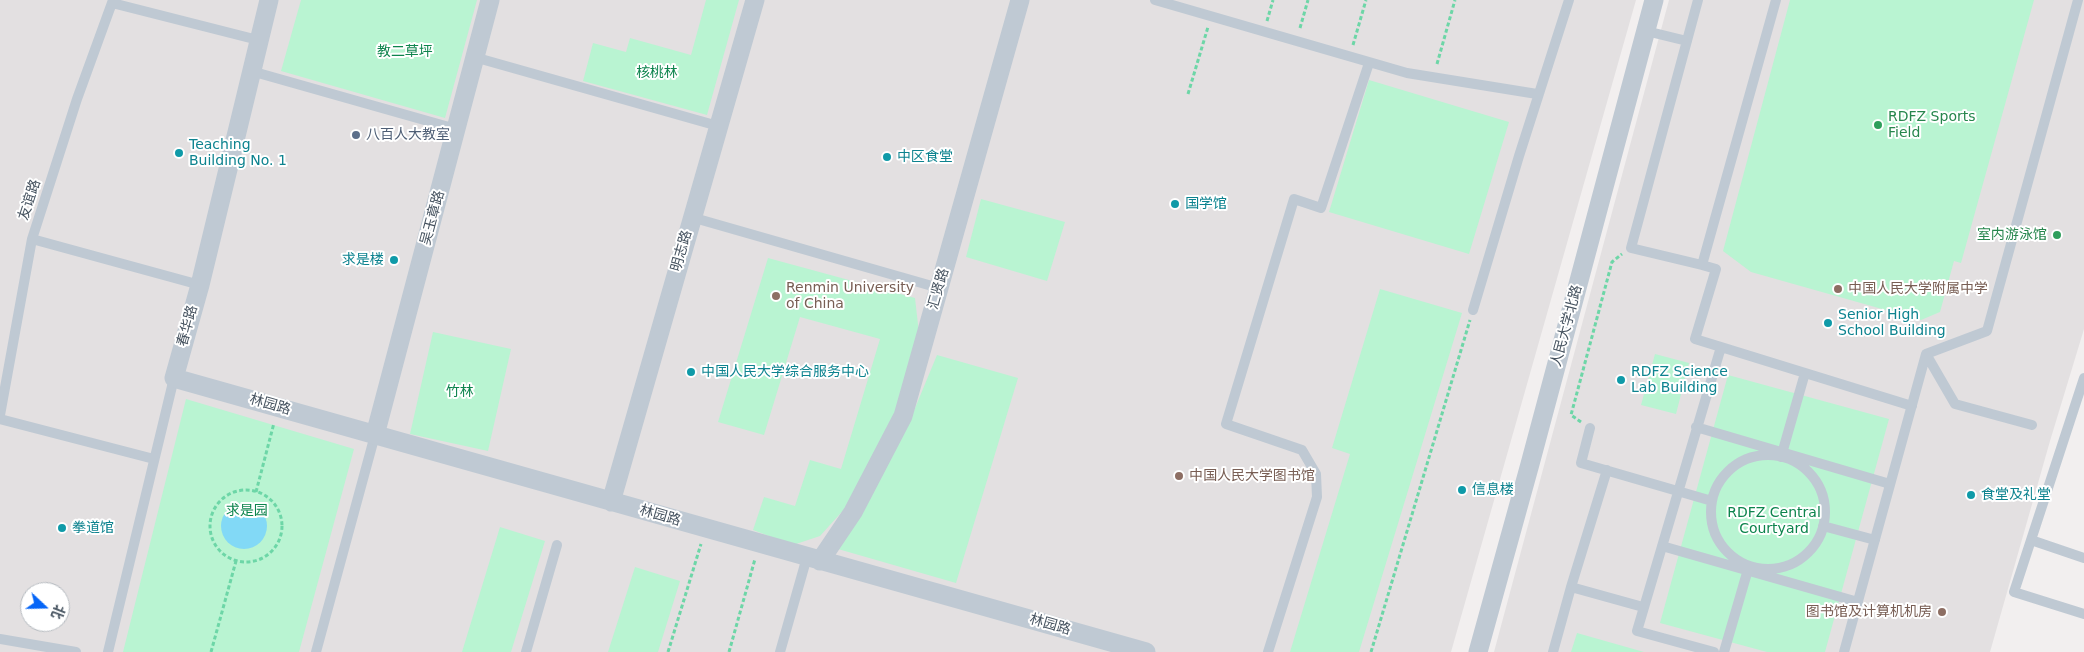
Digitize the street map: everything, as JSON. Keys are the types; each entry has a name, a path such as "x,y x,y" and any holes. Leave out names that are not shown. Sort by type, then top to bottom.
{"street":[{"name":"春华路","path":"174,378 200,285 269,0"},
{"name":"吴玉章路","path":"375,435 490,0"},
{"name":"明志路","path":"611,502 691,217 755,0"},
{"name":"汇贤路","path":"813,559 853,512 903,416 1020,0"},
{"name":"人民大学北路","path":"1478,652 1654,0"},
{"name":"林园路","path":"174,378 1146,652"}],"lane":[{"path":"1155,0 1369,63 1433,78 1538,94"},
{"path":"1473,310 1538,94 1569,0"},
{"path":"1698,0 1631,248 1716,270 1695,339 1912,406"},
{"path":"1702,265 1776,0"},
{"path":"1926,354 1987,331 2078,0"},
{"path":"112,2 258,40"},
{"name":"友谊路","path":"0,417 32,239 77,99 112,2"},
{"path":"1646,31 1687,41"},
{"path":"474,56 718,126"},
{"path":"1268,652 1317,497 1316,474 1302,450 1226,424 1294,199 1321,208 1369,63"},
{"path":"251,71 456,129"},
{"path":"691,217 939,288"},
{"path":"32,239 200,285"},
{"path":"1714,652 1637,631 1721,346"},
{"path":"1844,652 1926,354"},
{"path":"1926,354 1954,404 2032,425"},
{"path":"1782,455 1805,374"},
{"name":"春华路","path":"108,652 174,378"},
{"path":"2084,378 2014,592 2084,614"},
{"path":"0,417 154,459"},
{"path":"1696,427 1782,455 1890,484"},
{"path":"1590,428 1581,463 1712,502"},
{"path":"316,652 375,435"},
{"path":"1782,455 1800,465 1815,481 1824,502 1823,526 1808,552 1791,564 1770,569 1748,568 1732,556 1719,540 1712,522 1712,502 1721,481 1736,465 1757,457 1782,455"},
{"path":"1553,652 1570,586 1607,470"},
{"path":"1823,526 1875,540"},
{"path":"2031,540 2084,558"},
{"path":"526,652 557,545"},
{"path":"1662,546 1748,568 1858,602"},
{"path":"780,652 813,559"},
{"path":"1724,652 1748,568"},
{"path":"1570,586 1643,607"},
{"path":"0,639 76,652"}],"path":[{"path":"1264,32 1273,0"},
{"path":"1296,42 1308,0"},
{"path":"1349,58 1366,0"},
{"path":"1433,78 1455,0"},
{"path":"1188,94 1211,17"},
{"path":"1590,428 1571,415 1612,262 1631,248"},
{"path":"1371,652 1473,310"},
{"path":"256,492 278,408"},
{"path":"239,491 256,492 267,497 279,512 282,529 280,538 270,553 262,558 245,562 236,561 220,551 215,544 210,526 211,517 215,508 230,494 239,491"},
{"path":"668,652 706,529"},
{"path":"729,652 759,544"},
{"path":"211,652 236,561"}],"shaded area":[{"name":"Renmin University of China","path":"0,0 1636,0 1451,652 0,652"},
{"name":"中国人民大学附属中学","path":"1669,0 2084,0 2084,329 1990,652 1494,652"}],"green space":[{"name":"教二草坪","path":"301,0 477,0 445,118 281,71"},
{"name":"核桃林","path":"706,0 739,0 707,115 583,81 593,43 626,52 630,38 691,55"},
{"name":"RDFZ Sports Field","path":"1790,0 2034,0 1961,263 1954,261 1940,312 1921,320 1751,272 1723,251"},
{"path":"1369,80 1509,122 1469,254 1329,212"},
{"path":"981,199 1065,222 1047,281 966,257"},
{"path":"768,258 915,298 919,333 893,418 857,495 820,536 793,545 753,530 764,497 795,506 810,460 841,469 880,339 800,317 764,435 718,422"},
{"path":"1380,289 1462,313 1359,652 1290,652 1350,454 1332,448"},
{"name":"竹林","path":"433,332 511,349 488,451 410,434"},
{"path":"1655,354 1689,363 1676,414 1641,405"},
{"path":"937,355 1018,378 956,583 838,549 913,413"},
{"name":"RDFZ Central Courtyard","path":"1728,375 1889,419 1825,652 1767,652 1660,623"},
{"name":"求是园","path":"186,399 354,449 299,652 123,652"},
{"path":"500,527 545,541 511,652 462,652"},
{"path":"635,567 680,581 658,652 608,652"},
{"path":"1577,633 1644,652 1571,652"}],"water":[{"path":"244,503 257,507 263,513 267,526 263,539 257,545 244,549 231,545 225,539 221,526 225,513 231,507"}],"place":[{"name":"RDFZ Sports Field","path":"1878,125"},
{"name":"八百人大教室","path":"356,135"},
{"name":"Teaching Building No. 1","path":"179,153"},
{"name":"中区食堂","path":"887,157"},
{"name":"国学馆","path":"1175,204"},
{"name":"室内游泳馆","path":"2057,235"},
{"name":"求是楼","path":"394,260"},
{"name":"中国人民大学附属中学","path":"1838,289"},
{"name":"Renmin University of China","path":"776,296"},
{"name":"Senior High School Building","path":"1828,323"},
{"name":"中国人民大学综合服务中心","path":"691,372"},
{"name":"RDFZ Science Lab Building","path":"1621,380"},
{"name":"中国人民大学图书馆","path":"1179,476"},
{"name":"信息楼","path":"1462,490"},
{"name":"食堂及礼堂","path":"1971,495"},
{"name":"拳道馆","path":"62,528"},
{"name":"图书馆及计算机机房","path":"1942,612"}]}
